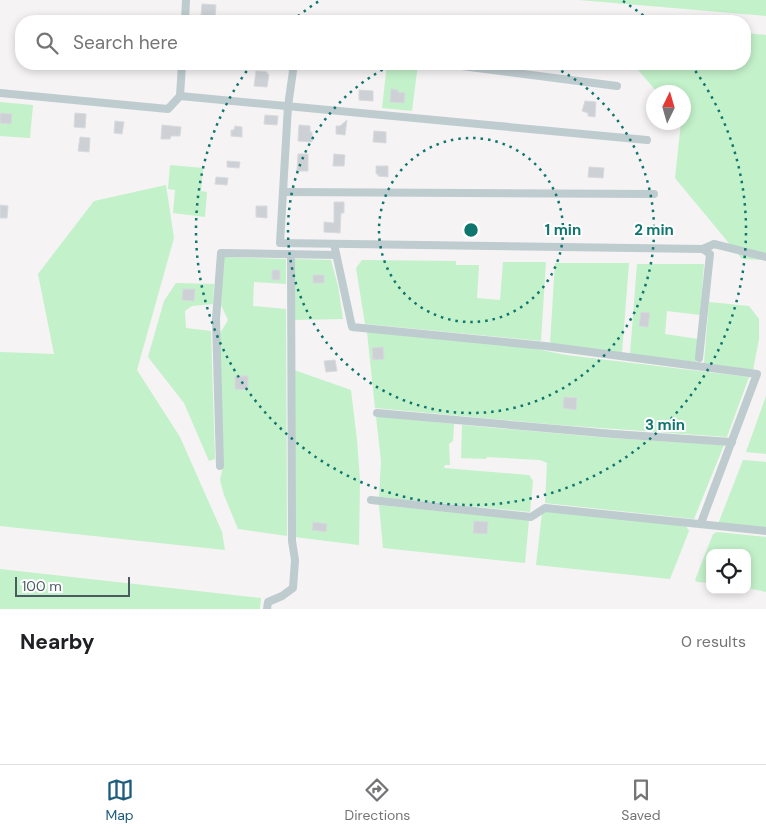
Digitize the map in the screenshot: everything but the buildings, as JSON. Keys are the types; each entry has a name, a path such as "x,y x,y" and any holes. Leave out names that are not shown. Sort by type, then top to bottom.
{"street":[{"path":"185,15 186,0"},
{"path":"0,93 168,109 180,96 182,70"},
{"path":"293,70 288,106 280,243 703,249 714,244 766,257"},
{"path":"493,70 617,86"},
{"path":"180,96 646,140"},
{"path":"284,192 654,194"},
{"path":"334,244 352,328 544,346 757,374 701,523"},
{"path":"699,358 710,254 703,249"},
{"path":"220,466 216,319 221,253 336,255"},
{"path":"267,609 268,602 282,596 293,588 295,560 292,541 291,255"},
{"path":"377,413 613,434 732,442"},
{"path":"371,500 531,517 545,508 701,523 766,532"}],"green space":[{"path":"579,0 766,0 766,16"},
{"path":"751,34 766,35 766,260 742,259 675,178 680,130 691,130 691,85 651,85 638,70 751,70"},
{"path":"386,70 417,70 412,111 382,108"},
{"path":"0,102 33,105 30,138 0,136"},
{"path":"170,165 203,168 201,191 207,192 205,217 173,213 175,190 168,189"},
{"path":"166,185 174,238 137,370 180,437 222,532 225,550 0,526 0,352 54,354 38,274 94,201"},
{"path":"223,257 286,259 286,284 254,282 253,306 286,309 287,536 238,529 220,480 223,466 219,335 228,320 221,305"},
{"path":"294,259 331,260 338,286 343,319 294,320"},
{"path":"362,260 456,261 456,265 479,265 477,298 500,300 503,262 546,262 541,341 365,324 356,268"},
{"path":"555,263 629,263 622,353 550,344"},
{"path":"637,264 704,264 700,315 667,311 665,334 698,339 696,362 630,354"},
{"path":"176,283 214,284 213,304 192,306 185,311 186,328 211,331 215,459 209,461 184,403 148,357 164,301"},
{"path":"709,302 749,306 759,319 759,339 753,370 704,363"},
{"path":"367,332 532,348 566,355 749,377 727,437 559,425 375,408"},
{"path":"294,370 351,390 360,480 359,545 295,537"},
{"path":"766,396 766,454 746,452"},
{"path":"376,416 454,424 453,441 449,444 450,465 445,465 444,468 529,475 533,481 530,512 379,497 381,461"},
{"path":"462,425 610,438 724,445 694,519 545,503 547,463 540,460 487,457 486,459 461,458"},
{"path":"743,460 766,462 766,529 718,524"},
{"path":"379,505 529,520 525,563 383,548"},
{"path":"545,511 686,526 689,531 670,579 536,565 542,513"},
{"path":"717,532 766,537 766,592 751,589 751,549 707,549 713,534"},
{"path":"706,552 706,583 695,580"},
{"path":"0,569 261,598 260,609 0,609"}]}
